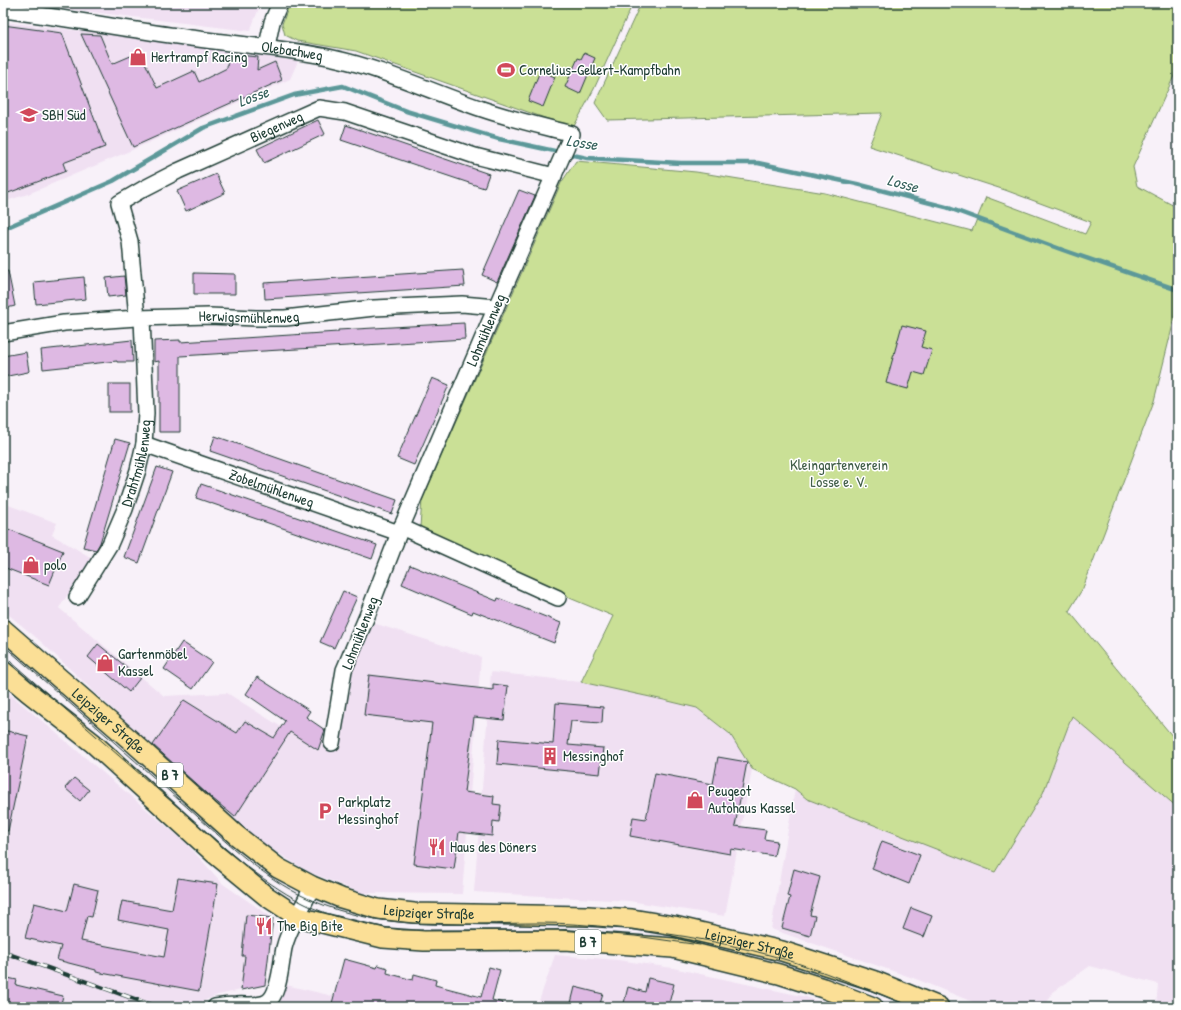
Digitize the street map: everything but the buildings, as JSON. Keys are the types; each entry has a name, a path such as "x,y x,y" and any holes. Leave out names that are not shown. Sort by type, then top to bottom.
{"main road":[{"name":"Leipziger Straße","path":"3,629 82,697 236,835 278,868 312,886 341,898 378,909 414,913 588,916 632,919 674,926 782,951 875,981 939,1007"},
{"name":"Leipziger Straße","path":"3,671 93,743 215,854 266,896 298,917 383,938 424,941 565,940 673,948 778,974 823,988 873,1007"}],"street":[{"path":"267,46 272,22 280,3"},
{"name":"Olebachweg","path":"3,10 177,36 267,46 333,58 386,73 482,109 571,137"},
{"name":"Biegenweg","path":"140,318 130,241 119,203 178,171 319,108 345,112 475,156 556,172"},
{"name":"Lohmühlenweg","path":"332,743 344,670 367,616 400,530 496,306 571,137"},
{"name":"Herwigsmühlenweg","path":"3,333 64,323 140,318 209,316 285,318 374,308 462,304 496,306"},
{"name":"Drahtmühlenweg","path":"77,597 110,544 125,509 144,444 146,413 140,318"},
{"name":"Zobelmühlenweg","path":"144,444 400,530"},
{"path":"400,530 558,598"},
{"path":"214,1007 259,1005 266,1003 272,998 276,991 285,946 289,934 312,886"}],"shaded area":[{"path":"17,3 261,3 250,31"},
{"path":"3,22 99,33 298,61 290,79 132,150 28,194 3,202"},
{"path":"3,503 57,523 52,535 92,558 59,608 164,696 227,693 318,750 329,720 343,713 354,664 373,623 481,657 462,894 361,893 307,871 260,842 204,795 38,639 3,610"},
{"path":"491,672 581,682 697,708 730,734 752,769 725,916 629,901 474,892"},
{"path":"3,688 185,842 223,884 273,918 265,985 218,995 189,1007 3,1007"},
{"path":"1072,715 1178,808 1178,1007 1156,1007 1158,984 1090,966 1052,993 1045,1007 985,1007 916,979 771,929 795,789 807,799 995,872 1043,793"},
{"path":"555,955 618,960 673,968 806,997 830,1007 537,1007"},
{"path":"286,985 379,1007 278,1007"}],"green space":[{"name":"Cornelius-Gellert-Kampfbahn","path":"290,3 633,3 594,89 573,128 356,51 297,41 285,35 282,24"},
{"name":"Kleingartenverein Losse e. V.","path":"641,3 1178,3 1178,67 1133,167 1137,186 1178,208 1178,308 1154,401 1083,588 1069,611 1178,743 1178,808 1072,716 1043,793 995,872 807,799 795,789 752,769 730,734 697,708 581,682 613,616 572,599 420,527 422,500 561,183 576,161 696,172 825,193 972,231 986,197 1085,234 1091,222 1005,190 869,146 882,113 607,120 595,103"}],"waterway":[{"name":"Losse","path":"3,229 113,181 203,128 294,95 343,86 406,111 499,139 587,158 681,163 758,163 857,184 946,207 1178,290"}],"tram line":[{"path":"3,645 225,841 274,879 309,899 337,910 394,922 423,924 569,924 640,930 708,941 730,945 797,963 912,1007"},
{"path":"3,655 241,862 295,899 326,913 352,921 403,930 560,930 635,936 700,945"}],"railway":[{"path":"3,952 157,1007"}],"place":[{"name":"Hertrampf Racing","path":"138,57"},
{"name":"Cornelius-Gellert-Kampfbahn","path":"506,70"},
{"name":"SBH Süd","path":"29,115"},
{"name":"polo","path":"31,565"},
{"name":"Gartenmöbel Kassel","path":"105,663"},
{"name":"Messinghof","path":"550,756"},
{"name":"Peugeot Autohaus Kassel","path":"695,800"},
{"name":"Parkplatz Messinghof","path":"325,811"},
{"name":"Haus des Döners","path":"437,847"},
{"name":"The Big Bite","path":"264,926"}]}
